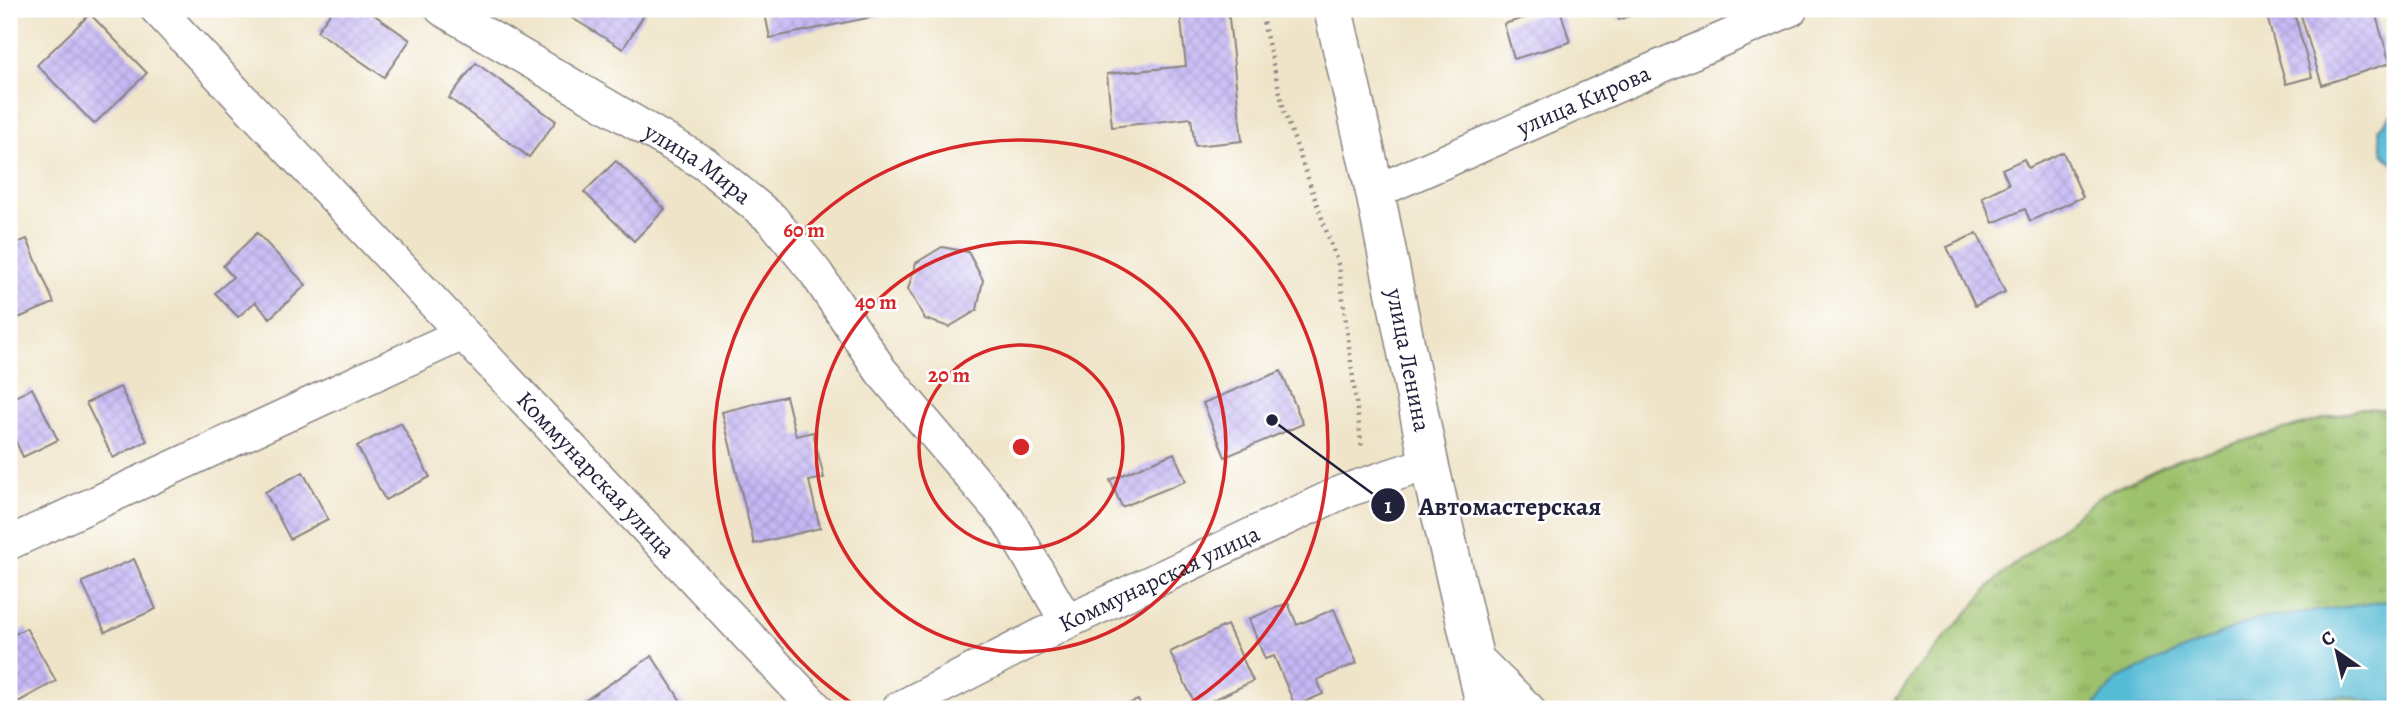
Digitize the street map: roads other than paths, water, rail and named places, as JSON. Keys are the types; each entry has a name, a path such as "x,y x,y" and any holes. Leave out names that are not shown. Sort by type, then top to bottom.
{"main road":[{"name":"улица Ленина","path":"1333,9 1375,192 1429,463 1486,709"}],"street":[{"name":"Коммунарская улица","path":"156,9 817,709"},
{"name":"улица Мира","path":"442,9 704,163 772,219 816,273 881,370 1008,520 1067,622"},
{"name":"улица Кирова","path":"1375,192 1791,9"},
{"path":"9,543 462,334"},
{"name":"Коммунарская улица","path":"898,709 1067,622 1342,492 1429,463"},
{"path":"1476,658 1528,709"}],"water":[{"path":"2393,114 2395,165 2383,154 2379,129"},
{"path":"2395,600 2395,707 2345,696 2218,701 2217,709 2091,709 2118,678 2253,620"}],"place":[{"name":"Автомастерская","path":"1272,420"}]}
